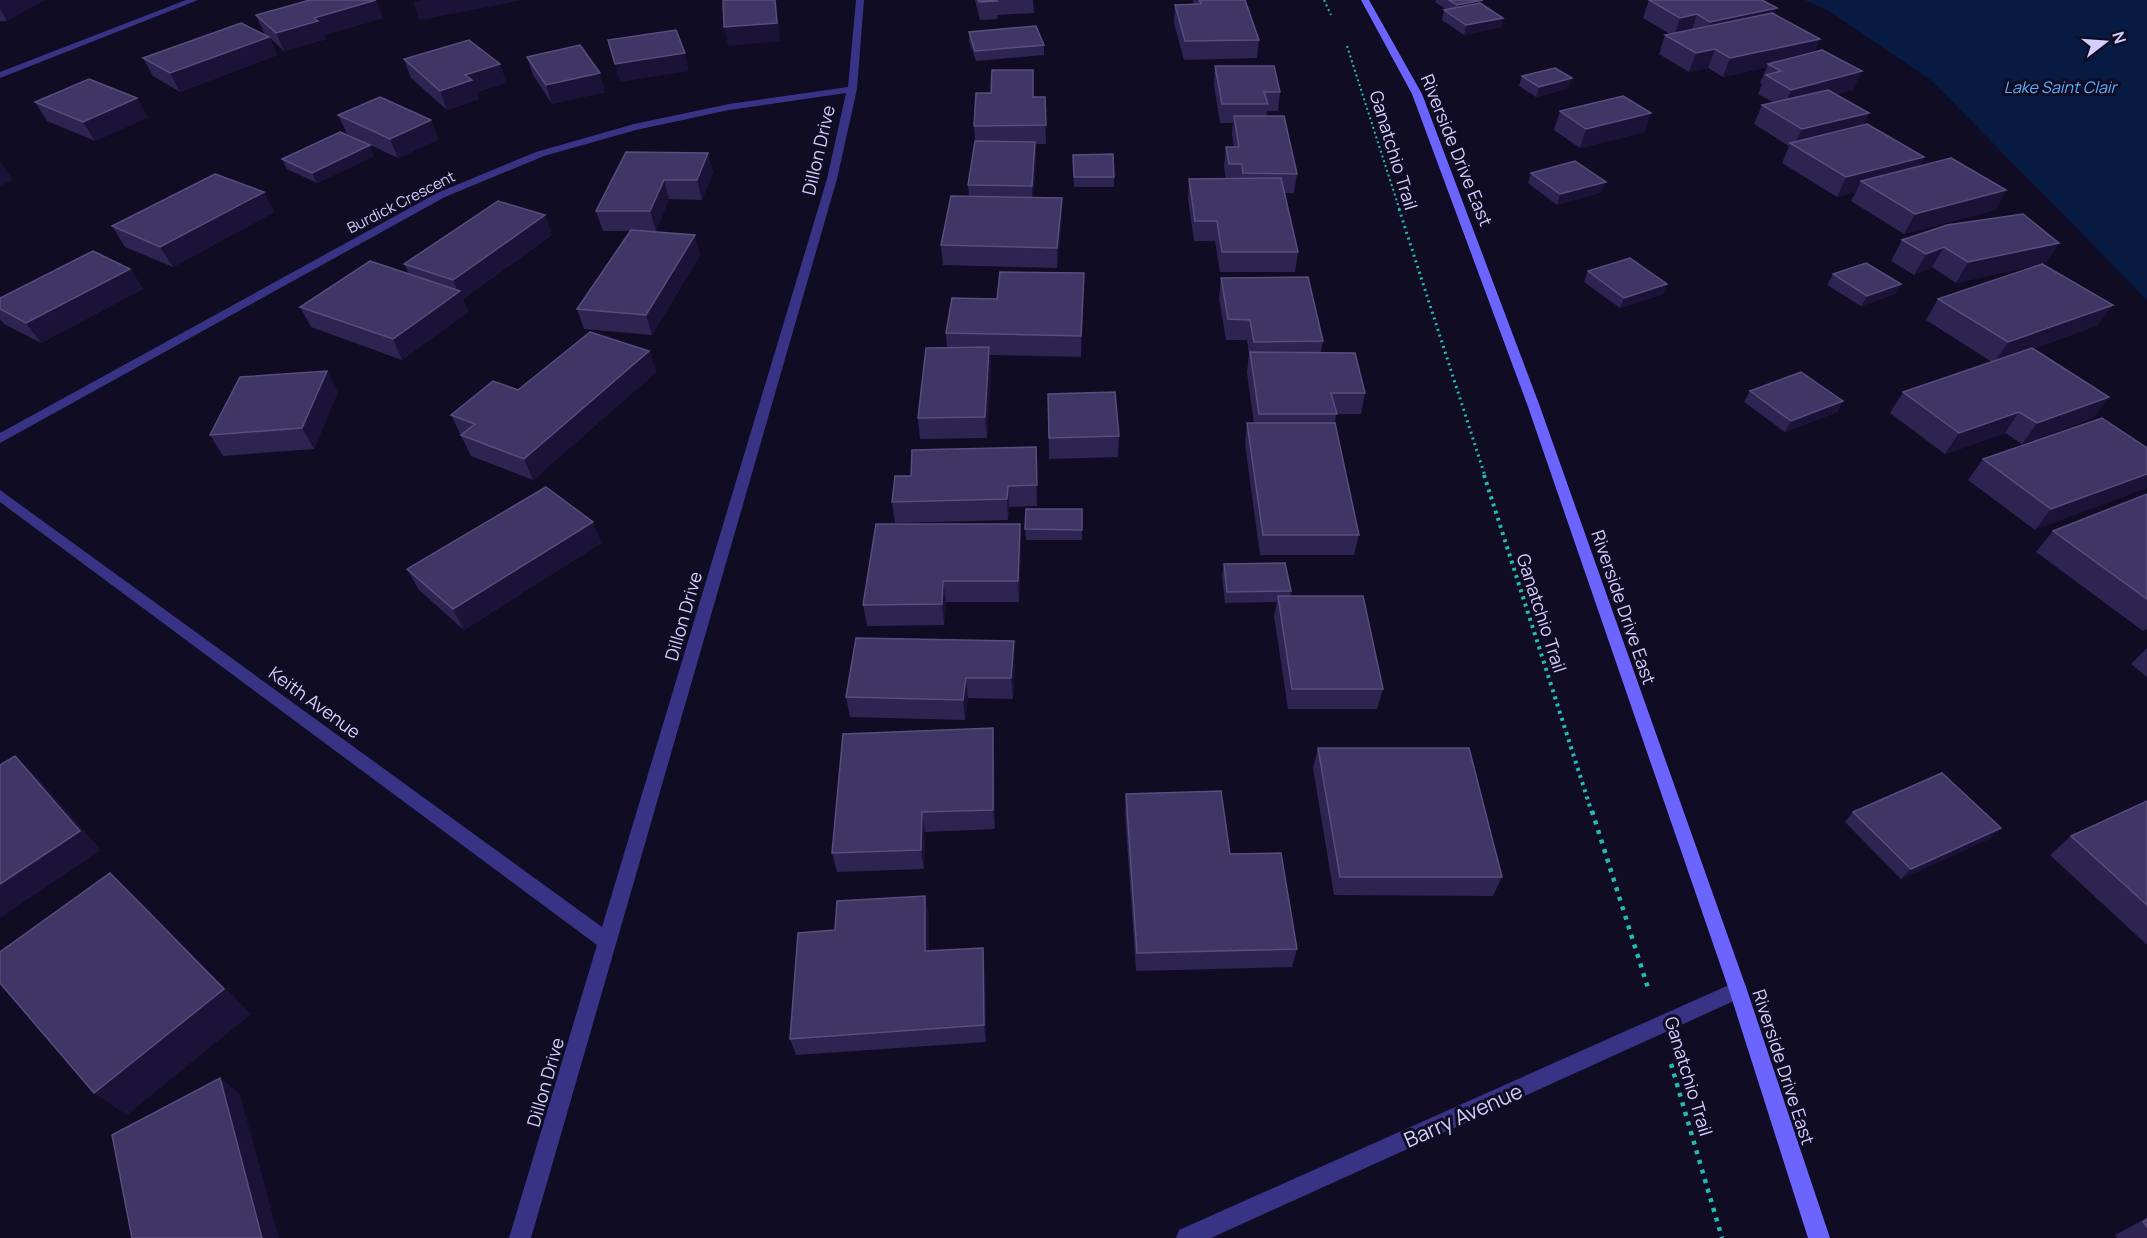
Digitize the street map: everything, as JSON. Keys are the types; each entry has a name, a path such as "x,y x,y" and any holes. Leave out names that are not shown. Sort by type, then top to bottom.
{"main road":[{"name":"Riverside Drive East","path":"1365,0 1421,105 1533,404 1738,990 1819,1238"}],"street":[{"path":"0,75 194,0"},
{"name":"Dillon Drive","path":"520,1238 832,179 852,88 860,0"},
{"name":"Burdick Crescent","path":"0,439 441,195 540,154 634,127 729,107 852,88"},
{"name":"Keith Avenue","path":"0,495 607,941"},
{"name":"Barry Avenue","path":"1187,1238 1738,990"}],"path":[{"path":"1324,0 1334,20"},
{"name":"Ganatchio Trail","path":"1343,39 1660,1027 1722,1238"}],"water":[{"name":"Lake Saint Clair","path":"1804,0 2147,0 2147,300 1932,81 1829,11"}],"building":[{"path":"310,0 376,0 314,18 318,21 276,33 256,15"},
{"path":"723,0 775,0 777,23 724,27"},
{"path":"978,0 996,0 997,1 979,2"},
{"path":"1199,0 1245,0 1259,40 1185,41 1175,5 1201,4"},
{"path":"1449,0 1483,0 1457,5"},
{"path":"1649,0 1762,0 1777,8 1710,22 1697,14 1680,18"},
{"path":"1480,3 1503,18 1466,25 1444,10"},
{"path":"1772,13 1820,39 1730,58 1715,49 1696,53 1665,35"},
{"path":"241,23 269,37 170,73 143,58"},
{"path":"1036,26 1044,45 975,51 969,32"},
{"path":"676,30 685,53 615,64 608,40"},
{"path":"469,40 500,64 465,75 472,80 440,91 404,59"},
{"path":"580,45 600,73 546,85 527,57"},
{"path":"1822,50 1862,71 1791,90 1766,75 1781,71 1768,64"},
{"path":"1215,66 1274,66 1280,92 1264,92 1268,104 1222,104"},
{"path":"1555,68 1572,78 1539,87 1522,76"},
{"path":"992,70 1033,70 1033,97 1045,97 1046,125 974,126 976,93 991,93"},
{"path":"89,79 137,98 83,122 35,102"},
{"path":"1828,90 1869,113 1802,129 1762,105"},
{"path":"1623,96 1651,113 1586,129 1560,111"},
{"path":"380,97 431,120 390,139 338,115"},
{"path":"1234,116 1284,116 1297,174 1243,173 1242,164 1229,164 1226,147 1239,147"},
{"path":"1867,124 1924,157 1846,177 1790,143"},
{"path":"340,132 370,145 312,173 282,159"},
{"path":"975,141 1035,142 1032,186 968,185"},
{"path":"626,152 708,153 697,180 664,180 650,211 596,211"},
{"path":"1113,154 1114,177 1074,177 1073,155"},
{"path":"1951,158 2006,190 1915,214 1861,181"},
{"path":"1575,161 1606,182 1560,194 1531,173"},
{"path":"215,174 264,192 160,247 112,226"},
{"path":"1281,178 1298,252 1222,252 1217,221 1195,221 1189,179"},
{"path":"951,196 1062,198 1057,248 941,245"},
{"path":"498,201 545,215 453,280 404,264"},
{"path":"2023,214 2059,243 1968,262 1944,247 1926,254 1902,240 1947,225"},
{"path":"631,230 695,235 646,315 577,309"},
{"path":"93,251 130,269 26,323 0,309 0,298"},
{"path":"1630,258 1667,284 1624,298 1588,271"},
{"path":"370,261 460,291 393,339 300,307"},
{"path":"1866,263 1901,284 1867,296 1833,274"},
{"path":"2042,264 2113,305 2008,342 1938,299"},
{"path":"1000,272 1084,273 1081,336 946,333 952,298 997,299"},
{"path":"1308,277 1323,341 1254,342 1250,320 1228,319 1221,278"},
{"path":"590,332 649,351 524,459 461,435 475,424 451,415 493,381 518,390"},
{"path":"989,347 985,417 918,418 926,348"},
{"path":"2032,348 2109,397 2037,423 2019,412 1959,433 1903,392"},
{"path":"1250,352 1355,353 1365,393 1331,393 1337,414 1259,414"},
{"path":"327,371 302,428 210,435 240,377"},
{"path":"1801,372 1843,401 1791,421 1750,391"},
{"path":"1115,392 1119,436 1049,438 1048,394"},
{"path":"2102,418 2147,448 2147,474 2051,509 1983,459"},
{"path":"1247,423 1335,423 1359,535 1263,535"},
{"path":"1036,447 1037,485 1008,486 1007,499 892,502 895,476 911,476 912,450"},
{"path":"546,487 593,522 453,609 407,569"},
{"path":"2147,494 2147,599 2053,531"},
{"path":"1026,509 1082,509 1082,530 1025,529"},
{"path":"876,524 1020,524 1018,581 943,581 942,604 863,605"},
{"path":"1285,563 1291,591 1227,592 1224,564"},
{"path":"1278,596 1363,596 1383,689 1292,689"},
{"path":"856,638 1014,641 1011,678 966,678 963,700 846,697"},
{"path":"993,728 993,810 922,812 921,850 832,853 843,734"},
{"path":"1318,748 1469,748 1502,877 1340,877"},
{"path":"15,756 80,831 0,884 0,765"},
{"path":"1942,773 2001,828 1911,869 1853,812"},
{"path":"1221,791 1230,854 1281,853 1297,949 1137,953 1126,794"},
{"path":"2147,801 2147,905 2071,836"},
{"path":"110,873 224,989 94,1093 0,983 0,952"},
{"path":"925,896 925,951 983,948 984,1025 790,1039 798,933 835,930 837,901"},
{"path":"220,1078 262,1238 132,1238 112,1135"}]}
